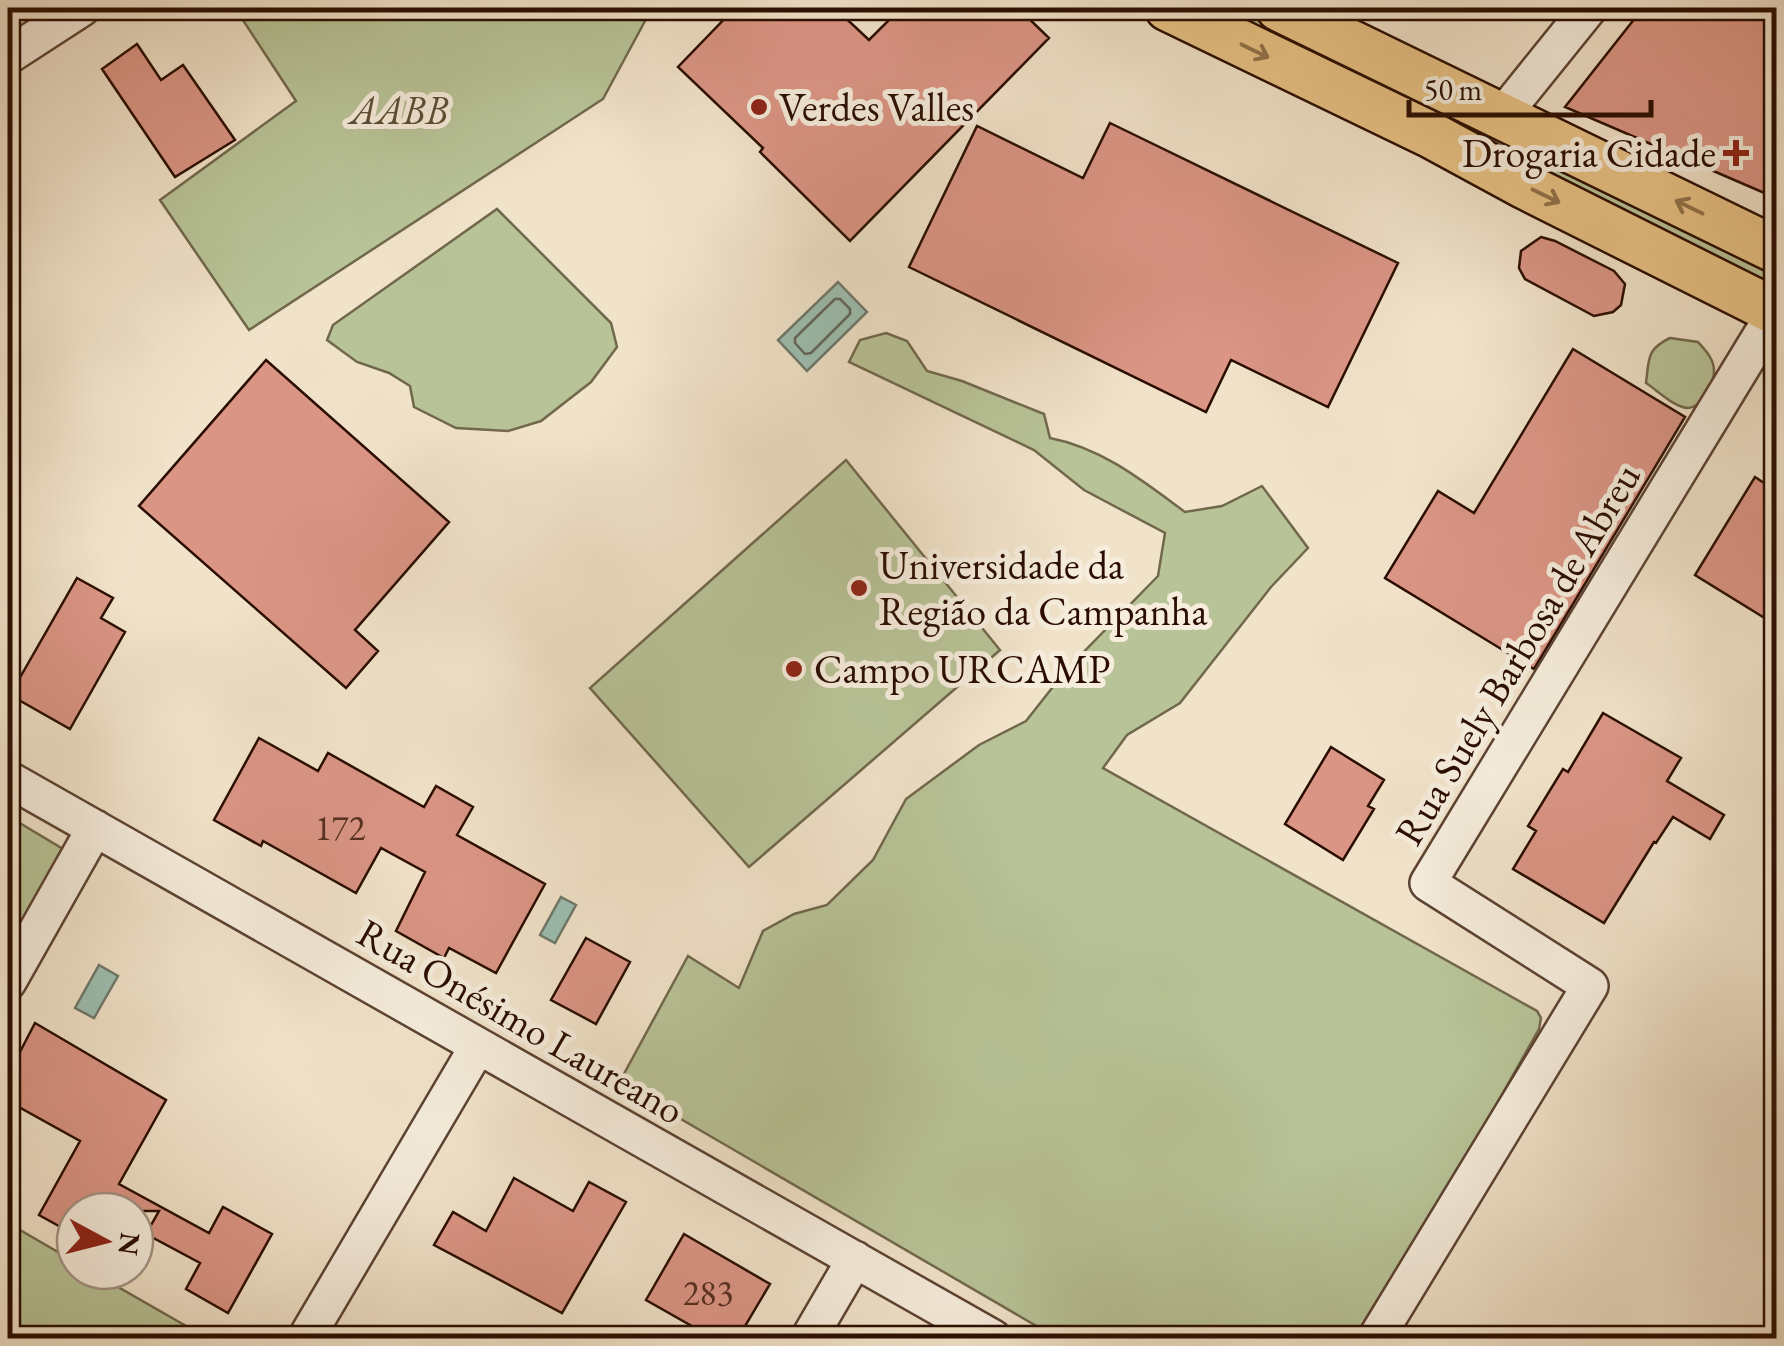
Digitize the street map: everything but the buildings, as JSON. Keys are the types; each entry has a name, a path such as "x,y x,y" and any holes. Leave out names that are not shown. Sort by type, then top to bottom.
{"main road":[{"path":"1168,8 1430,135 1776,312"},
{"path":"1280,8 1776,250"}],"street":[{"path":"8,56 82,8"},
{"path":"1502,116 1589,8"},
{"name":"Rua Suely Barbosa de Abreu","path":"1376,1338 1590,986 1428,884 1776,312"},
{"name":"Rua Onésimo Laureano","path":"8,779 993,1338"},
{"path":"8,982 95,828"},
{"path":"306,1338 478,1046"},
{"path":"809,1338 855,1259"}],"green space":[{"name":"AABB","path":"235,8 652,8 603,99 249,330 160,200 296,101"},
{"path":"1213,8 1237,8 1776,274 1776,286"},
{"path":"497,209 611,323 617,347 591,382 541,421 508,431 456,428 414,407 410,386 389,373 357,362 327,340 333,325"},
{"path":"886,333 907,341 927,371 1044,414 1050,438 1104,458 1185,512 1222,506 1262,486 1308,548 1271,587 1180,703 1127,735 1103,768 1537,1011 1541,1018 1539,1029 1365,1338 1057,1338 619,1083 688,956 739,988 763,931 794,914 827,905 873,860 906,799 979,745 1026,721 1067,669 1158,576 1165,533 1084,490 1034,450 849,362 860,340"},
{"path":"1670,338 1698,342 1713,363 1709,388 1693,407 1678,405 1646,383 1650,355"},
{"name":"Campo URCAMP","path":"846,460 1000,650 749,867 590,688"},
{"path":"8,816 63,849 8,947"},
{"path":"8,1223 55,1250 55,1291 125,1291 207,1338 8,1338"}],"water":[{"path":"838,282 867,312 807,371 778,340"},
{"path":"561,897 576,905 555,943 540,935"},
{"path":"99,965 118,976 94,1018 75,1008"}],"place":[{"name":"Verdes Valles","path":"759,107"},
{"name":"Drogaria Cidade","path":"1736,153"},
{"name":"Universidade da Região da Campanha","path":"859,588"},
{"name":"Campo URCAMP","path":"794,669"}]}
